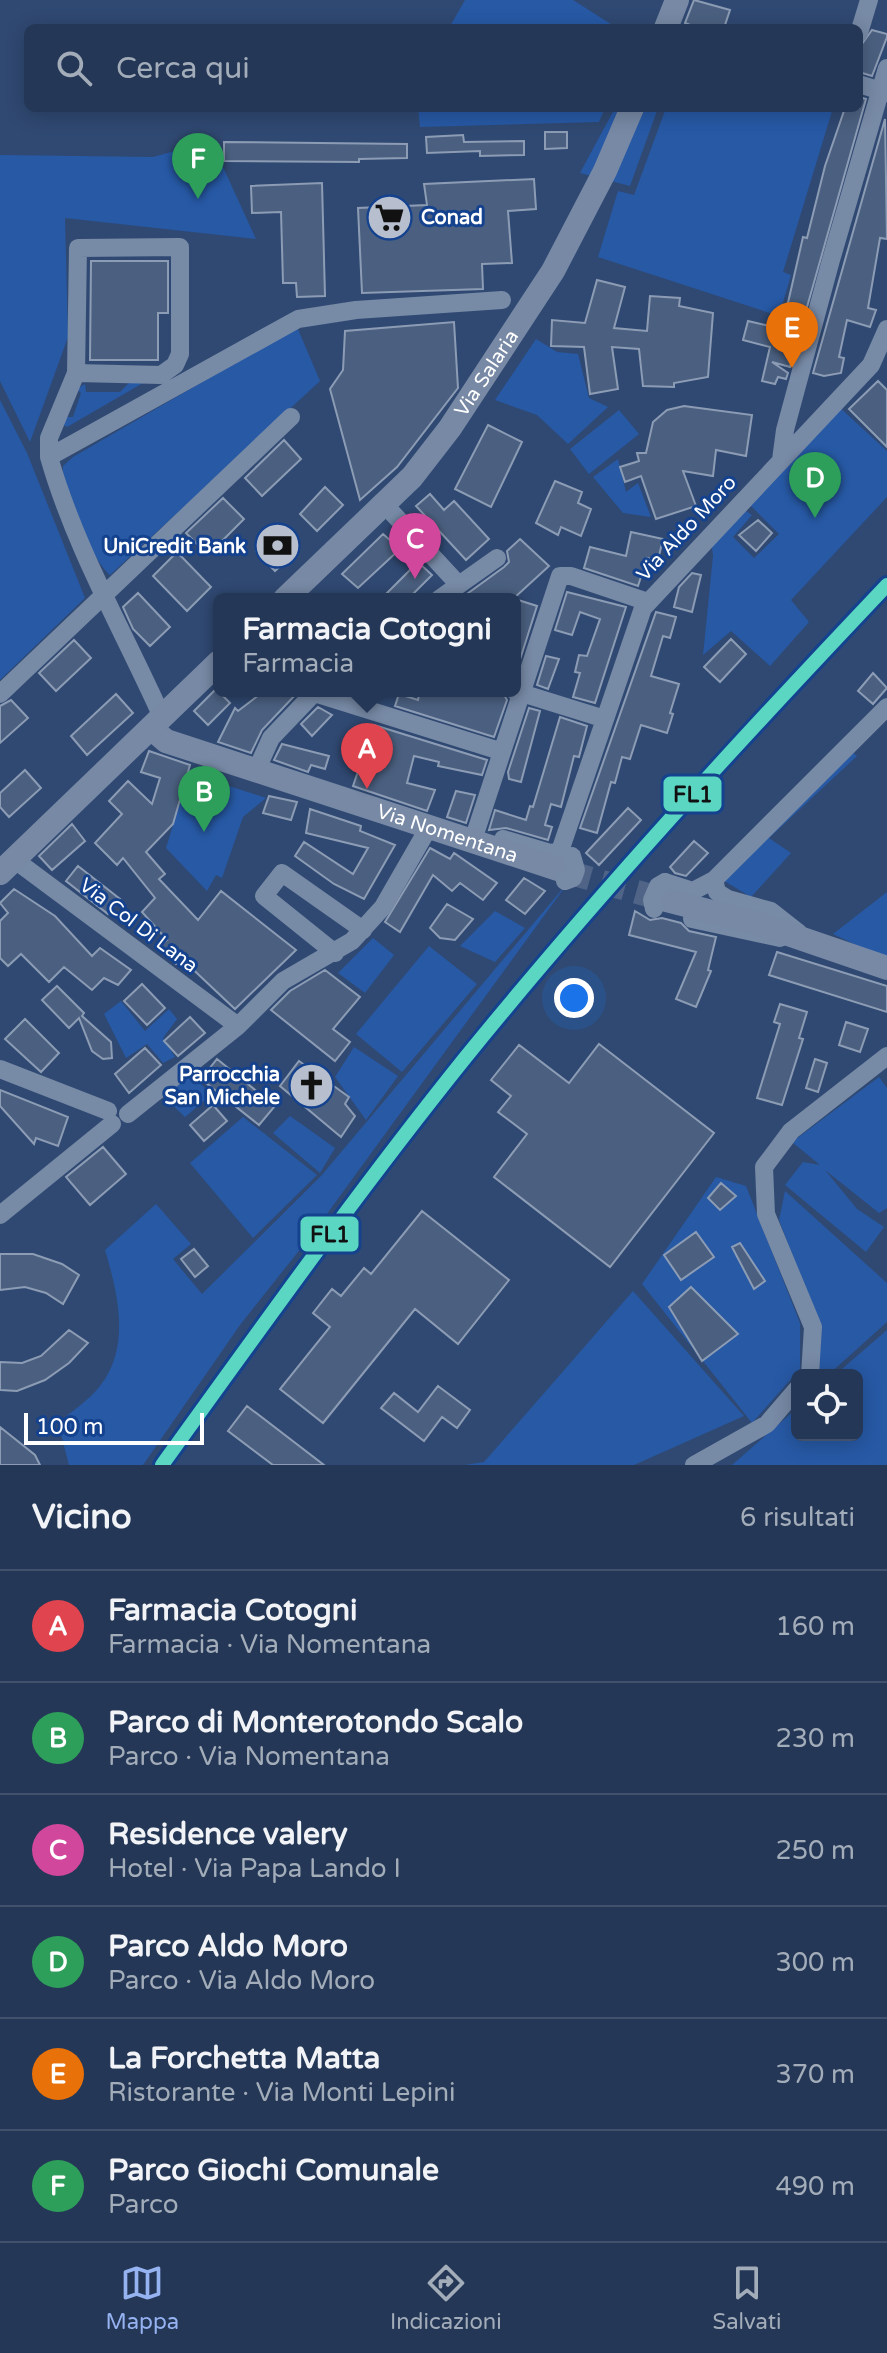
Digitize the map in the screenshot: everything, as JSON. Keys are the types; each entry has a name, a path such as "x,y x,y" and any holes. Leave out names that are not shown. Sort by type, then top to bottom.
{"main road":[{"path":"671,24 677,0"},
{"name":"Via Salaria","path":"291,593 412,477 441,441 553,271 605,171 630,112"},
{"path":"7,867 213,668"},
{"name":"Via Nomentana","path":"156,723 166,741 429,827 468,834 567,862"},
{"path":"661,897 752,922 887,968"}],"street":[{"path":"862,24 869,0"},
{"path":"781,460 785,430 815,317 884,92 887,68"},
{"path":"863,85 884,92"},
{"path":"76,373 161,375 175,365 180,354 180,247 78,248 76,373 49,438 49,457 57,485 156,723"},
{"path":"49,457 298,319 356,310 502,300"},
{"name":"Via Aldo Moro","path":"567,862 605,719 648,602 871,365 886,335"},
{"path":"0,694 291,417"},
{"path":"384,504 459,585"},
{"path":"448,593 497,558"},
{"path":"521,681 560,576 571,576 648,602"},
{"path":"521,693 605,719"},
{"path":"256,771 271,738 310,697"},
{"path":"331,697 500,751"},
{"path":"468,834 500,751 516,697"},
{"path":"661,897 693,891 714,880 887,707"},
{"path":"0,1215 116,1116 238,1026 283,981 335,953 363,930 383,907 429,827"},
{"name":"Via Col Di Lana","path":"7,867 238,1026"},
{"path":"335,953 264,896 282,873 363,930"},
{"path":"714,880 717,892 728,899 771,911 805,942"},
{"path":"810,1369 813,1327 766,1214 764,1167 791,1131 887,1056"},
{"path":"0,1069 116,1116"},
{"path":"694,1465 767,1424 791,1396"}],"shaded area":[{"path":"465,0 573,0 611,24 451,24"},
{"path":"418,112 603,112 599,122 420,127"},
{"path":"613,112 657,112 630,186 580,173"},
{"path":"665,112 832,112 783,272 791,275 779,316 598,257 618,191 634,195"},
{"path":"211,141 256,239 65,218 68,337 30,442 0,381 0,155 153,157"},
{"path":"297,327 320,381 110,575 94,554 79,524 67,491 63,466 73,457"},
{"path":"536,339 557,352 578,354 589,398 608,407 568,444 537,415 495,400"},
{"path":"129,383 143,383 67,427 59,423 64,417 73,417 81,393 77,389 85,384 86,392 120,392"},
{"path":"0,400 27,453 85,598 0,680"},
{"path":"838,406 887,451 887,497 791,600 809,622 770,666 731,631 703,655 713,556 711,539 740,507 752,515 733,537 754,558 779,534 748,503"},
{"path":"619,410 639,434 589,474 570,449"},
{"path":"618,459 626,492 638,483 651,517 623,513 593,477"},
{"path":"850,750 857,756 769,838 791,853 751,897 721,879"},
{"path":"189,773 266,798 243,817 222,878 216,875 207,891 166,848"},
{"path":"570,880 313,1233 240,1325 143,1465 69,1465 58,1423 100,1386 110,1371 119,1337 117,1302 105,1250 156,1204 191,1244 173,1259 202,1294 321,1176"},
{"path":"887,892 887,960 833,934"},
{"path":"495,911 525,928 495,962 460,946"},
{"path":"373,938 394,955 365,993 338,973"},
{"path":"429,946 477,984 402,1072 356,1034"},
{"path":"121,1001 145,1031 169,1009 177,1019 163,1038 175,1057 163,1063 147,1044 126,1058 104,1014"},
{"path":"354,1047 398,1076 366,1120 335,1077"},
{"path":"188,1073 212,1094 185,1117 162,1095"},
{"path":"879,1077 887,1088 887,1208 879,1213 825,1170 857,1209 884,1227 866,1252 785,1185 803,1162 820,1165 792,1142"},
{"path":"290,1116 335,1148 320,1173 273,1133"},
{"path":"243,1117 317,1175 253,1238 190,1163"},
{"path":"716,1177 746,1186 800,1323 800,1369 791,1369 791,1379 752,1423 642,1284"},
{"path":"785,1191 887,1283 887,1322 835,1369 819,1369 821,1331 779,1220"},
{"path":"633,1291 744,1416 634,1465 465,1465 484,1462"},
{"path":"887,1330 887,1465 732,1465 791,1413 791,1441 863,1441 863,1369 842,1369"}],"building":[{"path":"694,0 730,10 725,24 685,23"},
{"path":"872,30 887,34 872,76 863,73 863,43"},
{"path":"844,112 862,112 790,367 772,362 788,373 786,379 778,377 775,384 762,381 770,347 743,340 748,321 782,329 803,237 807,238 825,166"},
{"path":"885,119 887,239 880,238 868,308 876,310 870,327 847,320 839,357 844,358 841,373 824,376 813,373"},
{"path":"545,132 567,132 567,148 545,149"},
{"path":"463,135 464,142 524,141 524,155 480,156 480,151 427,153 426,137"},
{"path":"224,142 407,144 407,158 359,159 359,162 224,161"},
{"path":"534,179 536,209 508,211 512,263 482,264 483,289 362,293 358,208 427,205 424,184"},
{"path":"322,183 325,296 297,297 296,283 283,283 281,212 252,213 251,186"},
{"path":"91,261 168,261 168,313 158,313 158,360 90,360"},
{"path":"597,280 625,287 614,328 647,331 650,296 680,298 679,306 713,313 708,377 674,383 674,387 643,386 639,349 612,347 618,389 590,394 584,347 551,346 552,320 585,323"},
{"path":"454,322 458,388 397,467 360,500 330,389 343,370 345,331"},
{"path":"878,381 887,390 887,447 849,409"},
{"path":"684,406 752,415 746,456 716,450 713,476 683,471 696,506 656,519 641,476 625,482 620,467 639,461 637,453 646,453 653,422 667,410"},
{"path":"488,425 522,442 491,507 455,489"},
{"path":"284,440 301,459 262,496 245,478"},
{"path":"555,481 582,492 578,503 591,509 581,536 561,527 558,535 536,523"},
{"path":"325,487 343,505 317,531 300,514"},
{"path":"430,494 444,510 454,501 489,539 466,560 416,506"},
{"path":"223,498 244,519 208,555 186,533"},
{"path":"758,520 772,533 756,551 739,535"},
{"path":"282,526 297,542 284,556 287,560 275,571 256,551"},
{"path":"631,532 663,539 658,560 647,558 638,586 584,568 590,547 626,556"},
{"path":"383,534 400,549 358,588 342,574"},
{"path":"520,539 549,566 520,593 468,593 509,562 507,551"},
{"path":"177,552 211,587 187,611 153,576"},
{"path":"418,562 432,575 414,593 387,593"},
{"path":"692,573 701,575 692,612 674,607 679,587"},
{"path":"567,592 626,607 595,703 573,697 580,673 575,672 579,655 587,656 600,619 580,612 572,635 555,630"},
{"path":"138,593 170,627 150,646 133,629 123,607"},
{"path":"521,601 537,606 521,656"},
{"path":"656,612 676,617 670,638 663,636 651,676 679,684 667,733 641,725 630,759 622,757 615,783 611,782 597,833 580,828"},
{"path":"731,639 746,654 720,682 704,667"},
{"path":"74,640 91,658 56,691 39,673"},
{"path":"546,656 559,659 548,689 537,685"},
{"path":"873,673 887,688 873,704 858,691"},
{"path":"213,692 213,697 224,697 230,703 208,725 194,711"},
{"path":"116,694 133,713 87,755 71,736"},
{"path":"256,697 293,697 262,730 251,753 218,742 235,708 238,711"},
{"path":"398,697 418,700 419,697 505,697 507,700 494,737 395,706"},
{"path":"11,700 28,718 0,743 0,706"},
{"path":"318,707 332,715 312,736 301,724"},
{"path":"529,708 540,711 521,782 509,779 508,772"},
{"path":"560,717 587,726 579,757 574,756 561,807 551,804 545,825 552,827 548,840 506,828 489,830 495,810 526,820 530,806 533,807"},
{"path":"374,725 487,760 482,775 438,766 439,762 414,756 407,783 435,790 427,811 353,786"},
{"path":"282,744 329,756 325,769 311,765 308,772 274,760"},
{"path":"149,751 190,765 173,824 146,852 165,874 159,879 198,920 221,891 296,950 235,1009 182,959 176,964 159,947 167,940 142,912 155,898 123,858 117,865 95,843 122,814 109,801 128,781 152,804 160,778 141,772"},
{"path":"25,770 41,788 9,817 0,807 0,793"},
{"path":"456,791 475,795 466,823 447,817"},
{"path":"269,796 297,802 291,820 263,813"},
{"path":"628,808 641,820 599,865 586,853"},
{"path":"310,809 361,826 360,831 395,845 364,899 334,884 295,856 304,842 353,874 368,848 306,833"},
{"path":"72,824 85,841 52,870 39,856"},
{"path":"694,841 708,853 686,876 675,873 670,867"},
{"path":"430,848 450,859 454,853 497,883 483,900 460,883 452,891 433,875 400,932 385,922"},
{"path":"78,866 120,899 108,914 66,881"},
{"path":"524,878 545,891 525,914 506,900"},
{"path":"14,889 55,916 92,956 100,948 131,970 118,985 104,978 92,990 64,967 49,982 21,954 8,966 0,958 0,921 8,913 0,903"},
{"path":"447,904 473,919 455,940 440,938 430,928"},
{"path":"635,911 650,920 662,918 681,923 689,931 716,937 708,970 711,971 696,1007 676,999 696,952 629,935"},
{"path":"777,952 887,986 887,1012 769,975"},
{"path":"325,970 360,997 333,1029 350,1042 335,1061 271,1010 290,991"},
{"path":"142,984 165,1008 147,1025 124,1001"},
{"path":"57,986 84,1013 82,1016 111,1042 112,1058 103,1059 92,1051 79,1018 69,1028 42,1000"},
{"path":"780,1004 807,1012 799,1038 803,1039 782,1105 757,1098 780,1024 774,1022"},
{"path":"190,1017 205,1033 178,1056 164,1041"},
{"path":"25,1019 59,1053 41,1072 5,1039"},
{"path":"846,1022 868,1029 860,1052 839,1045"},
{"path":"599,1044 714,1133 610,1267 494,1177 527,1134 498,1112 511,1096 491,1080 519,1045 569,1083"},
{"path":"145,1048 161,1065 129,1093 115,1074"},
{"path":"217,1059 275,1106 259,1125 201,1079"},
{"path":"815,1059 827,1063 818,1092 806,1088"},
{"path":"299,1061 349,1097 345,1104 355,1116 341,1137 280,1086"},
{"path":"0,1090 68,1117 58,1146 36,1138 34,1144 0,1106"},
{"path":"213,1105 227,1121 204,1141 190,1125"},
{"path":"103,1147 126,1174 90,1205 66,1177"},
{"path":"721,1183 736,1196 720,1210 708,1198"},
{"path":"422,1211 509,1280 458,1344 415,1309 323,1423 280,1389 330,1327 313,1313 332,1289 341,1296 364,1268 371,1274"},
{"path":"696,1232 714,1257 681,1280 664,1255"},
{"path":"740,1243 765,1281 754,1289 732,1247"},
{"path":"194,1249 208,1266 195,1277 181,1259"},
{"path":"0,1254 33,1254 62,1264 79,1275 63,1304 46,1293 25,1287 0,1290"},
{"path":"691,1287 738,1334 702,1361 669,1307"},
{"path":"69,1330 88,1343 69,1363 45,1380 17,1391 0,1390 0,1362 22,1363 41,1356"},
{"path":"438,1386 470,1410 457,1428 442,1417 424,1441 381,1408 394,1393 418,1412"},
{"path":"247,1406 324,1465 273,1465 228,1431"},
{"path":"0,1427 35,1455 40,1465 0,1465"}],"tunnel":[{"path":"567,872 662,899"}],"transit line":[{"name":"FL1","path":"162,1465 273,1311 465,1058 672,817 887,585"}],"place":[{"name":"Parco Giochi Comunale","path":"198,199"},
{"name":"Conad","path":"390,217"},
{"name":"La Forchetta Matta","path":"792,368"},
{"name":"Parco Aldo Moro","path":"815,518"},
{"name":"UniCredit Bank","path":"277,546"},
{"name":"Residence valery","path":"415,579"},
{"name":"Farmacia Cotogni","path":"367,789"},
{"name":"Parco di Monterotondo Scalo","path":"204,832"},
{"name":"Parrocchia San Michele","path":"311,1085"}]}
